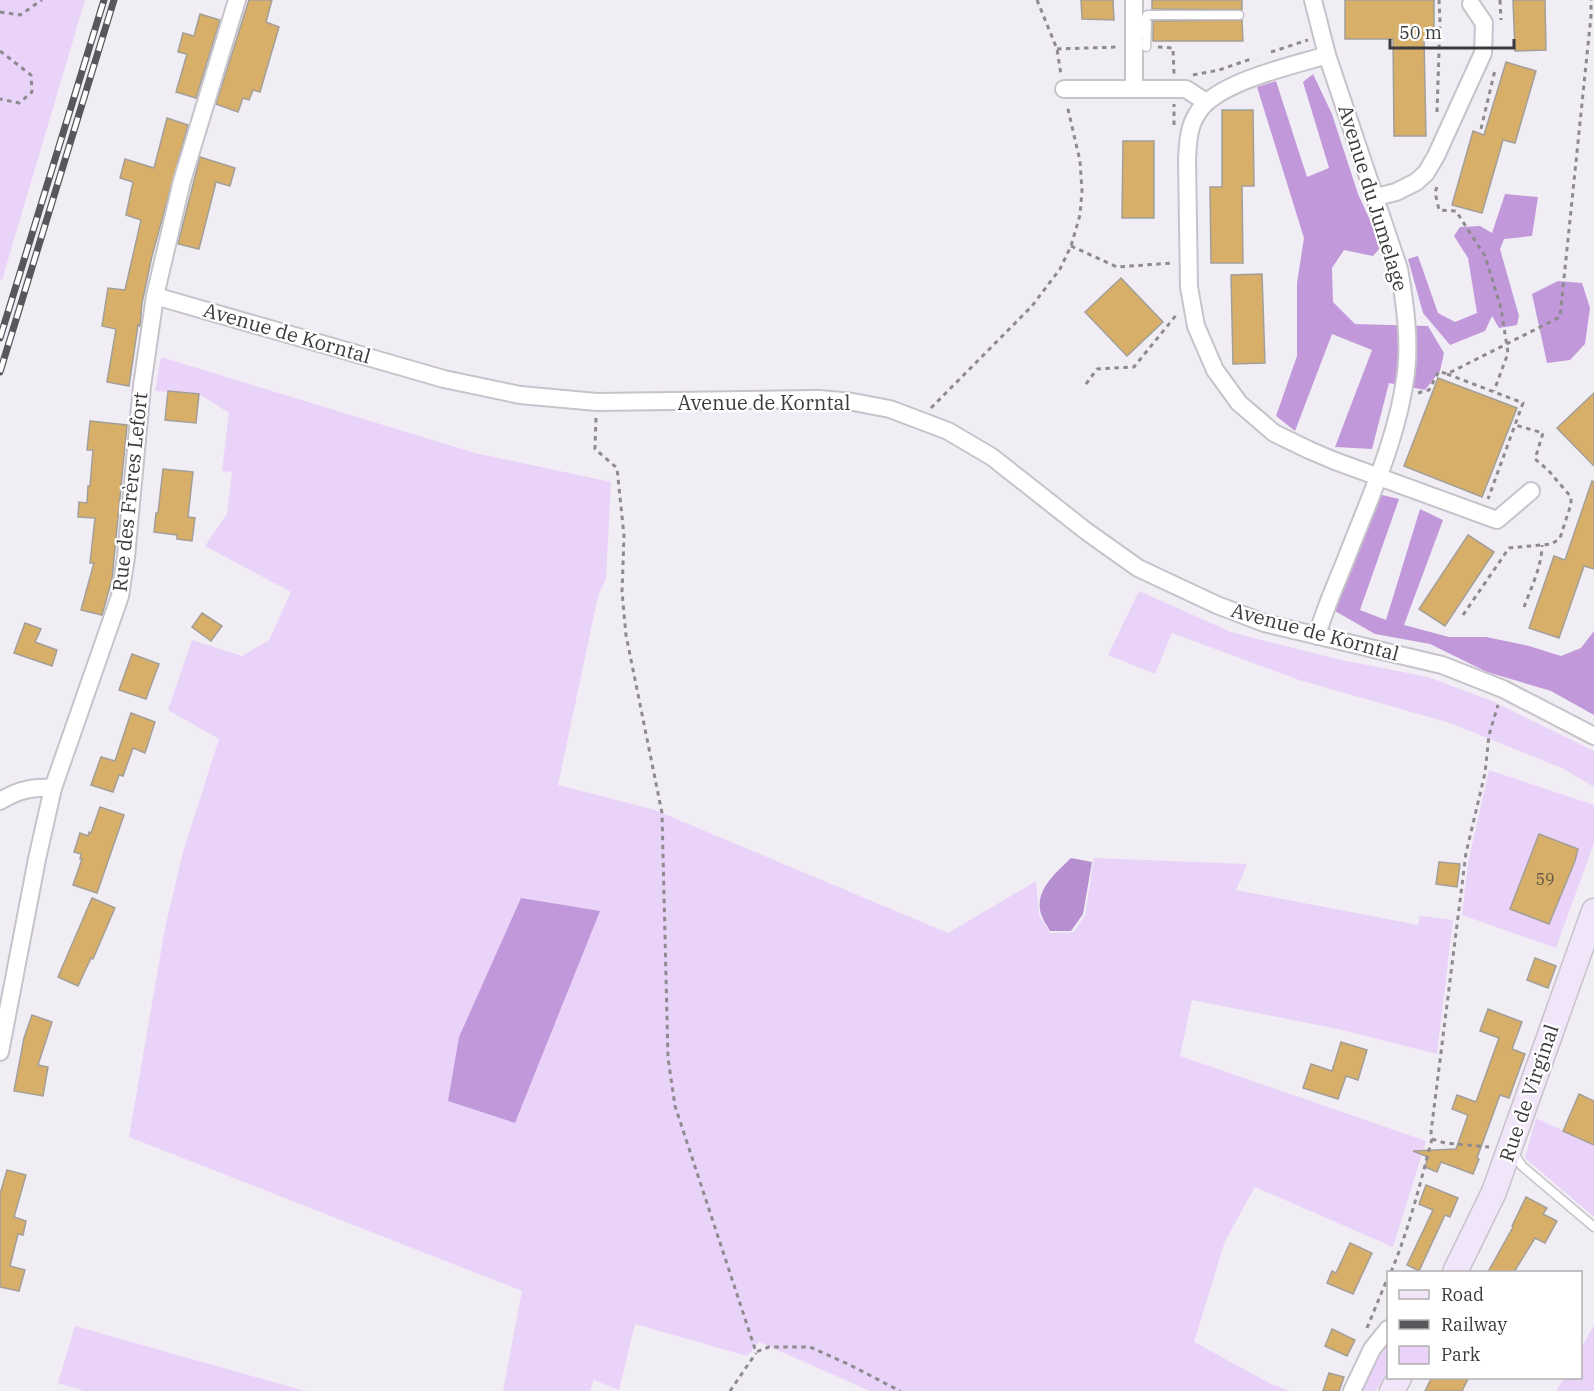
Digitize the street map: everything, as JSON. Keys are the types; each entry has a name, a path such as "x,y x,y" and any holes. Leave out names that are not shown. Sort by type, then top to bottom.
{"street":[{"name":"Rue des Frères Lefort","path":"0,1052 53,788 120,596 126,557 142,386 155,296 182,181 237,0"},
{"path":"1134,0 1140,47 1134,89"},
{"name":"Avenue du Jumelage","path":"1313,0 1327,55 1399,269 1405,303 1407,351 1402,397 1389,448 1317,636"},
{"path":"1376,197 1396,192 1416,182 1426,173 1436,156 1483,53 1484,23 1471,4"},
{"path":"1327,55 1226,88 1206,102 1193,121 1188,140 1189,287 1196,326 1215,370 1239,403 1274,433 1309,450 1497,520 1531,491"},
{"path":"1064,89 1134,89 1174,84 1206,102"},
{"name":"Avenue de Korntal","path":"155,296 444,379 520,395 597,402 819,399 853,402 890,410 948,431 992,457 1086,531 1138,568 1217,606 1264,622 1317,636 1442,665 1503,689 1594,736"},
{"path":"0,801 15,792 33,787 53,788"},
{"name":"Rue de Virginal","path":"1454,1269 1494,1192 1594,911"},
{"path":"1352,1391 1372,1349 1387,1331"}],"lane":[{"path":"1140,47 1147,15 1239,15"},
{"path":"1509,1149 1522,1166 1594,1227"}],"path":[{"path":"0,12 20,15 42,0"},
{"path":"919,419 1032,306 1060,269 1071,246 1080,215 1080,161 1057,49 1037,0"},
{"path":"1439,0 1437,114 1450,124"},
{"path":"1500,0 1501,22"},
{"path":"1447,374 1560,318 1591,0"},
{"path":"1264,55 1321,36"},
{"path":"1057,49 1173,48 1174,130"},
{"path":"0,51 31,75 33,92 19,103 0,99"},
{"path":"1174,84 1253,58"},
{"path":"1481,129 1495,70"},
{"path":"1439,182 1435,192 1439,210 1456,212 1485,256 1501,308 1508,353 1494,391"},
{"path":"1071,246 1117,267 1175,263 1175,254"},
{"path":"1086,384 1097,369 1134,367 1177,316 1177,305"},
{"path":"1402,397 1429,390 1439,371 1523,403 1484,509"},
{"path":"597,402 595,448 618,468 624,536 622,592 626,635 662,813 668,1058 675,1106 756,1352"},
{"path":"1463,615 1509,548 1552,544 1560,538 1571,504 1571,497 1548,470 1535,459 1543,433 1515,425"},
{"path":"1524,607 1542,554 1542,545"},
{"path":"1390,1271 1400,1250 1432,1138 1432,1120 1466,853 1485,773 1489,735 1503,689"},
{"path":"1432,1138 1445,1143 1509,1149"},
{"path":"1372,1349 1365,1337 1367,1323 1387,1281"},
{"path":"730,1391 756,1352 769,1347 810,1347 900,1391"}],"green space":[{"path":"0,0 85,0 2,280 0,279"},
{"path":"161,357 475,453 611,482 606,578 598,596 558,785 655,810 948,933 1036,881 1039,915 1050,933 1074,932 1085,915 1094,858 1247,864 1236,890 1418,925 1420,916 1453,920 1437,1054 1338,1029 1192,1000 1180,1056 1426,1141 1393,1247 1255,1187 1225,1241 1194,1342 1271,1384 1290,1391 870,1391 759,1342 747,1356 635,1324 619,1390 594,1380 590,1391 503,1391 522,1291 129,1137 165,928 183,852 219,739 168,710 192,640 242,656 269,640 291,592 205,546 227,514 232,472 222,471 229,413 199,394 155,391"},
{"path":"1139,591 1231,632 1337,659 1428,677 1492,701 1594,751 1594,787 1564,769 1450,723 1299,680 1172,633 1155,674 1108,655"},
{"path":"1489,770 1594,805 1594,843 1556,948 1462,915 1468,863"},
{"path":"1536,1118 1594,1145 1594,1217 1525,1158"},
{"path":"1594,1325 1594,1391 1556,1391 1563,1379 1582,1379 1582,1346"},
{"path":"75,1326 305,1391 84,1391 58,1383"},
{"path":"1387,1339 1387,1371 1376,1391 1359,1391 1364,1375"}],"shaded area":[{"path":"1313,74 1332,114 1358,194 1382,246 1373,256 1344,250 1332,268 1333,302 1355,324 1428,326 1444,353 1440,371 1425,390 1389,383 1372,449 1335,447 1372,350 1332,334 1295,431 1276,416 1297,356 1297,283 1304,238 1257,87 1276,81 1307,177 1329,168 1303,82"},
{"path":"1505,194 1538,197 1532,236 1504,239 1500,249 1519,316 1517,325 1499,328 1492,316 1485,331 1450,345 1423,313 1408,259 1418,256 1438,313 1455,322 1477,313 1468,258 1454,236 1460,227 1480,226 1492,233"},
{"path":"1558,281 1582,283 1590,308 1585,344 1570,360 1547,363 1532,294"},
{"path":"1378,494 1399,499 1360,610 1386,620 1420,509 1443,520 1404,625 1449,637 1486,637 1529,646 1561,656 1581,648 1594,631 1594,715 1551,691 1487,672 1430,644 1375,634 1335,611"},
{"path":"1071,858 1092,862 1083,914 1071,931 1050,931 1041,914 1043,890"},
{"path":"521,898 600,911 515,1123 448,1101 459,1037"}],"building":[{"path":"249,0 272,0 266,22 279,27 260,92 253,90 249,100 243,98 238,112 216,104"},
{"path":"1081,0 1113,0 1114,20 1082,19"},
{"path":"1152,0 1242,0 1242,10 1152,9"},
{"path":"1345,0 1434,0 1434,39 1424,39 1426,136 1394,136 1393,39 1345,39"},
{"path":"1513,0 1545,0 1546,50 1515,51"},
{"path":"200,14 220,20 196,98 176,92 187,54 178,52 183,33 194,36"},
{"path":"1242,20 1243,41 1153,41 1153,21"},
{"path":"1506,62 1536,71 1515,143 1503,140 1482,213 1452,205 1473,131 1484,135"},
{"path":"1222,110 1253,110 1254,186 1242,186 1243,263 1211,263 1210,187 1222,187"},
{"path":"167,118 188,125 152,256 129,386 107,382 116,329 102,326 108,288 125,290 141,220 126,215 133,182 120,178 125,159 154,168"},
{"path":"1123,141 1154,141 1154,218 1122,218"},
{"path":"200,157 235,168 230,186 216,182 199,249 178,244"},
{"path":"1262,274 1265,363 1233,364 1231,275"},
{"path":"1121,278 1163,322 1127,356 1085,312"},
{"path":"1438,378 1517,408 1482,497 1404,466"},
{"path":"168,391 199,394 196,423 165,420"},
{"path":"1594,393 1594,466 1557,428"},
{"path":"90,421 127,425 112,579 102,615 81,610 94,563 90,563 95,518 78,517 79,502 87,503 88,486 90,486 93,450 87,450"},
{"path":"163,469 193,472 188,517 195,518 192,541 177,539 177,535 154,532"},
{"path":"1592,481 1594,482 1594,569 1584,566 1559,638 1529,628 1554,556 1565,560"},
{"path":"1468,535 1494,552 1445,626 1419,609"},
{"path":"202,613 222,626 211,641 192,627"},
{"path":"25,623 41,629 35,642 57,650 52,666 14,653"},
{"path":"132,654 159,664 146,699 119,690"},
{"path":"131,713 155,722 145,753 133,748 123,776 119,775 113,792 91,785 101,757 115,761"},
{"path":"100,807 124,815 97,893 73,885 82,859 80,859 81,854 74,852 80,833 88,836 89,832 91,833"},
{"path":"1539,834 1578,849 1549,924 1510,909"},
{"path":"1439,862 1460,864 1457,887 1436,884"},
{"path":"92,898 115,908 93,959 91,958 78,986 58,977"},
{"path":"1535,958 1556,966 1548,988 1527,980"},
{"path":"1488,1009 1522,1022 1512,1049 1525,1054 1509,1098 1500,1095 1473,1174 1441,1162 1437,1172 1425,1167 1428,1157 1413,1151 1456,1149 1468,1115 1452,1109 1457,1095 1476,1102 1499,1038 1480,1031"},
{"path":"32,1015 52,1022 38,1065 48,1067 43,1096 14,1091 24,1038"},
{"path":"1341,1042 1367,1050 1358,1080 1346,1076 1338,1099 1303,1088 1311,1064 1332,1071"},
{"path":"1579,1094 1594,1101 1594,1145 1563,1131"},
{"path":"7,1170 26,1175 14,1217 26,1221 23,1235 18,1234 10,1266 25,1270 19,1291 0,1287 0,1194"},
{"path":"1426,1185 1458,1198 1450,1217 1445,1215 1419,1271 1407,1265 1433,1210 1419,1204"},
{"path":"1526,1197 1547,1208 1543,1214 1557,1221 1545,1243 1535,1238 1515,1271 1489,1271 1513,1227"},
{"path":"1350,1243 1372,1253 1353,1294 1327,1283 1332,1271 1336,1273"},
{"path":"1332,1329 1355,1340 1347,1356 1325,1346"},
{"path":"1329,1373 1344,1377 1339,1391 1323,1391"},
{"path":"1431,1379 1468,1379 1462,1391 1425,1391"}],"railway":[{"path":"0,338 104,0"},
{"path":"0,372 114,0"}]}
